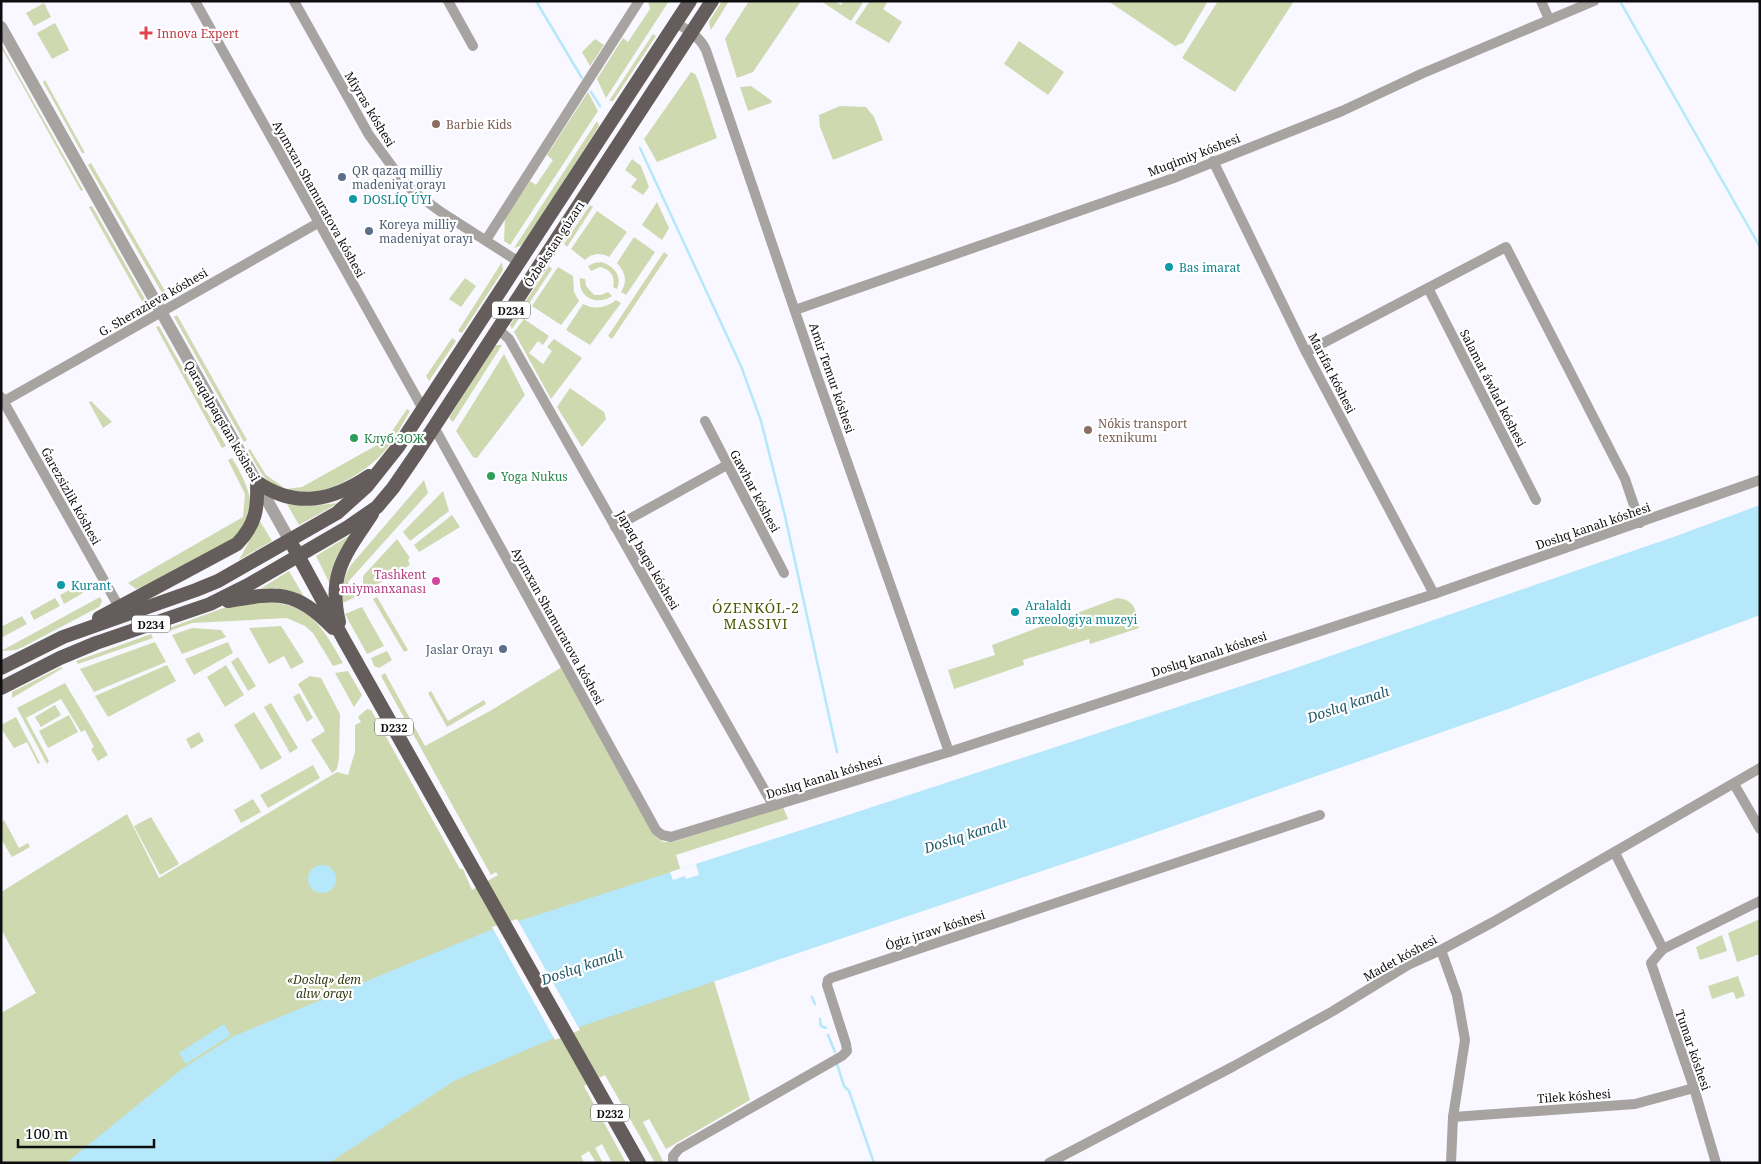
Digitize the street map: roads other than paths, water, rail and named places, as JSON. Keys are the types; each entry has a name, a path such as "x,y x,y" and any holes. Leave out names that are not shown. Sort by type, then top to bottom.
{"main road":[{"name":"Ózbekstan gúzarı","path":"290,540 337,513 355,498 382,468 423,409 690,1"},
{"name":"Ózbekstan gúzarı","path":"298,556 348,527 377,507 393,488 712,1"},
{"path":"64,637 237,544 252,524 256,512 257,482 282,496 317,498 347,489 382,468"},
{"path":"344,640 336,610 337,574 351,546 377,507"},
{"name":"Qaraqalpaqstan kóshesi","path":"290,540 344,640 639,1163"},
{"name":"D234","path":"1,668 64,637 218,581 290,540"},
{"name":"D234","path":"1,688 60,658 96,643 210,604 232,594 298,556"},
{"path":"210,604 269,594 288,597 316,612 344,640"}],"street":[{"name":"Ayımxan Shamuratova kóshesi","path":"195,1 423,409"},
{"name":"Miyras kóshesi","path":"294,1 369,135 402,180 435,208 519,262"},
{"path":"448,1 473,46"},
{"path":"486,240 639,1"},
{"path":"1541,1 1549,19"},
{"name":"Muqimiy kóshesi","path":"795,310 1171,179 1342,111 1421,74 1594,1"},
{"name":"Amir Temur kóshesi","path":"676,23 692,33 703,44 709,58 949,752"},
{"name":"Qaraqalpaqstan kóshesi","path":"1,27 290,540"},
{"name":"Marifat kóshesi","path":"1213,161 1306,352 1434,594"},
{"name":"G. Sherazieva kóshesi","path":"2,401 318,223"},
{"path":"1306,352 1506,247 1625,478 1640,523"},
{"name":"Salamat áwlad kóshesi","path":"1428,288 1536,500"},
{"name":"Japaq baqsı kóshesi","path":"498,329 509,339 773,805"},
{"name":"Ǵarezsizlik kóshesi","path":"2,401 119,607"},
{"name":"Gawhar kóshesi","path":"705,421 784,573"},
{"name":"Ayımxan Shamuratova kóshesi","path":"434,427 656,830 662,835"},
{"path":"615,526 727,465"},
{"name":"Doslıq kanalı kóshesi","path":"662,835 671,837 949,752 1434,594 1760,480"},
{"path":"119,607 125,610 140,610"},
{"name":"Madet kóshesi","path":"1049,1163 1234,1066 1333,1011 1408,966 1441,950 1615,853 1760,768"},
{"path":"1734,784 1760,829"},
{"name":"Ógiz jıraw kóshesi","path":"673,1163 673,1156 679,1149 842,1056 847,1051 827,984 831,978 1320,815"},
{"path":"1615,853 1663,949 1760,900"},
{"name":"Tumar kóshesi","path":"1663,949 1651,963 1694,1088 1716,1163"},
{"path":"1441,950 1457,995 1465,1040 1454,1117 1451,1163"},
{"name":"Tilek kóshesi","path":"1454,1117 1635,1104 1694,1088"}],"water":[{"name":"Doslıq kanalı","path":"1760,505 1760,615 1508,709 1128,842 582,1026 454,1081 329,1163 66,1163 182,1069 234,1036 488,931 1287,671"},
{"path":"322,865 332,869 336,879 332,889 322,893 312,889 308,879 312,869"},
{"path":"224,1024 231,1035 186,1064 179,1053"}],"waterway":[{"path":"536,1 582,78"},
{"path":"1621,3 1760,247"},
{"path":"591,92 600,106"},
{"path":"640,148 741,366 761,421 785,516 837,752"},
{"path":"812,997 815,1004"},
{"path":"820,1019 821,1026 826,1028"},
{"path":"828,1035 835,1052"},
{"path":"837,1064 844,1086 849,1091 874,1163"}],"place":[{"name":"Innova Expert","path":"146,33"},
{"name":"Barbie Kids","path":"436,124"},
{"name":"QR qazaq milliy madeniyat orayı","path":"342,177"},
{"name":"DOSLÍQ ÚYI","path":"353,199"},
{"name":"Koreya milliy madeniyat orayı","path":"369,231"},
{"name":"Bas imarat","path":"1169,267"},
{"name":"Nókis transport texnikumı","path":"1088,430"},
{"name":"Клуб ЗОЖ","path":"354,438"},
{"name":"Yoga Nukus","path":"491,476"},
{"name":"Tashkent miymanxanası","path":"436,581"},
{"name":"Kurant","path":"61,585"},
{"name":"Aralaldı arxeologiya muzeyi","path":"1015,612"},
{"name":"Jaslar Orayı","path":"503,649"}],"district":[{"name":"ÓZENKÓL-2 MASSIVI","path":"756,616"}],"park label":[{"name":"«Doslıq» dem alıw orayı","path":"324,986"}]}
